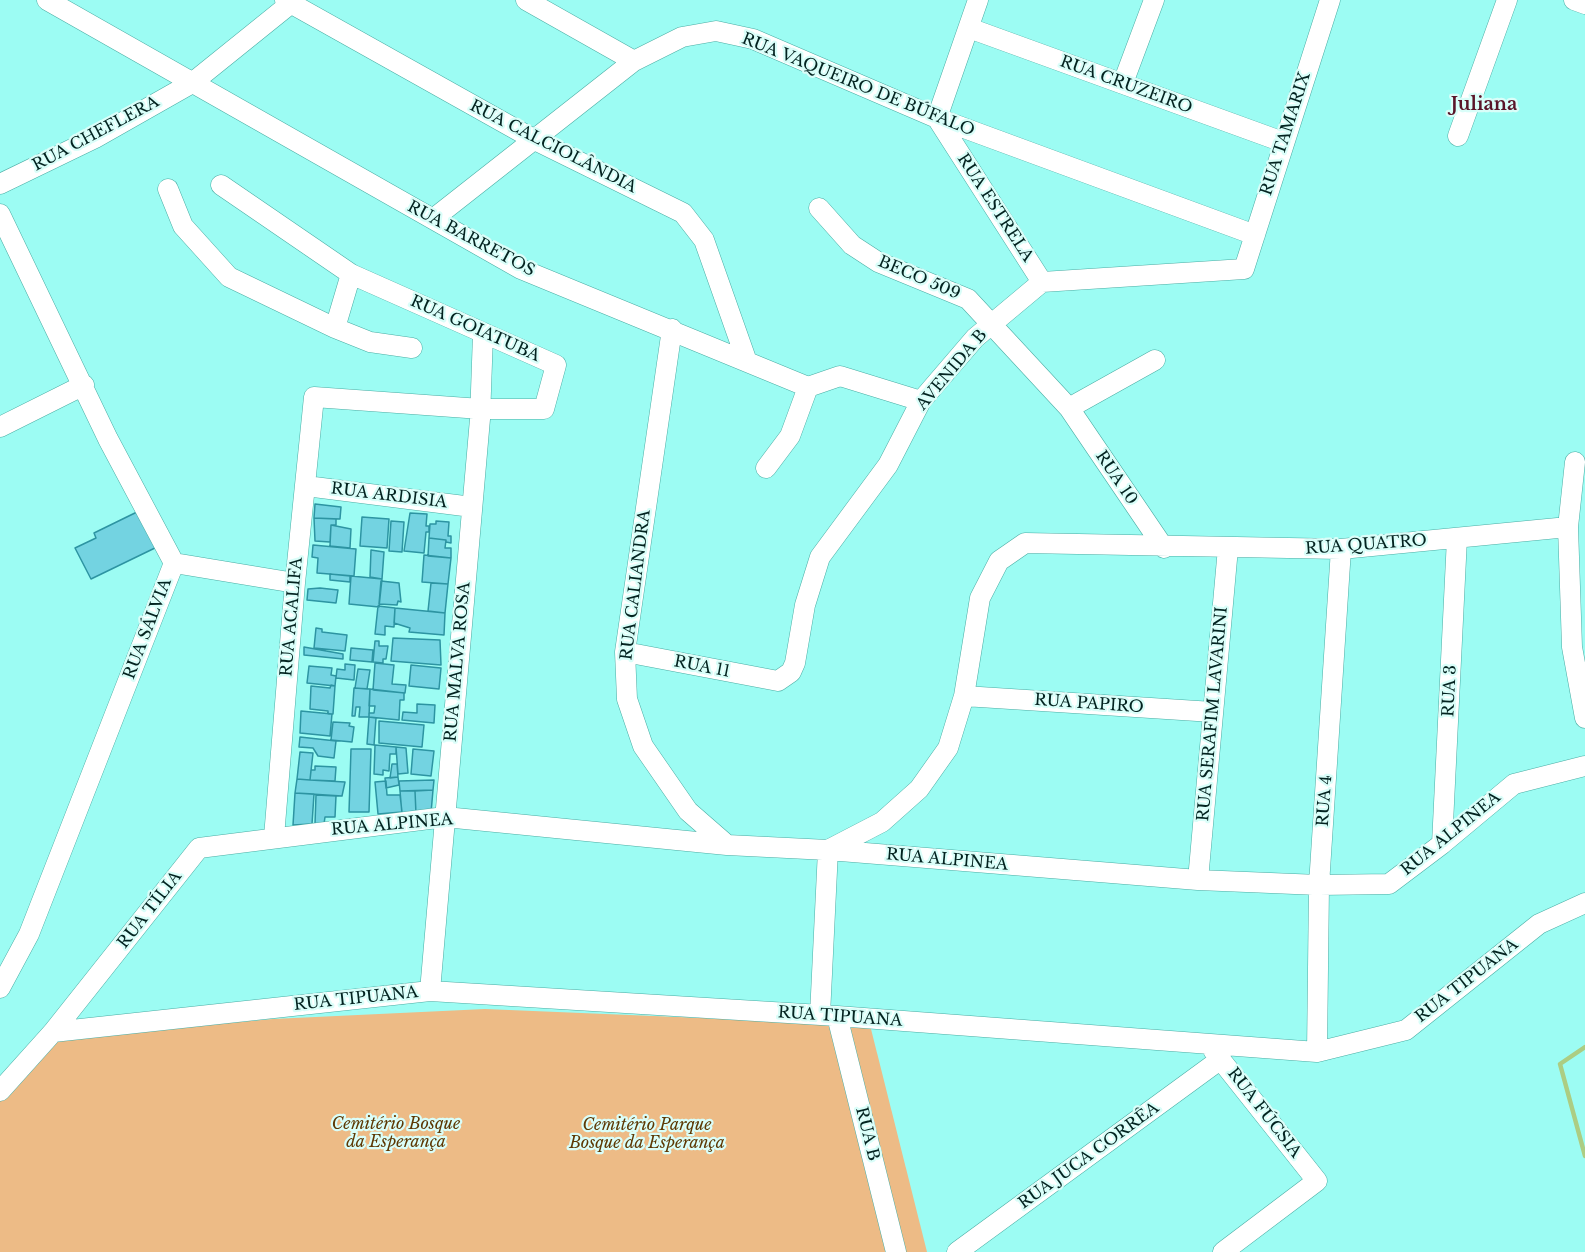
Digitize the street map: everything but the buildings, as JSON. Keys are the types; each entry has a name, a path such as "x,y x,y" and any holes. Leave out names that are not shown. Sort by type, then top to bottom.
{"street":[{"name":"RUA BARRETOS","path":"47,0 521,269 746,359 808,387"},
{"path":"526,0 634,61"},
{"path":"937,118 978,0"},
{"path":"1123,83 1154,0"},
{"name":"RUA TAMARIX","path":"1042,282 1245,269 1329,0"},
{"path":"1458,136 1507,0"},
{"path":"1574,0 1585,4"},
{"name":"RUA CHEFLERA","path":"0,184 94,138 192,83 290,1"},
{"name":"RUA CALCIOLÂNDIA","path":"290,1 535,140 683,213 704,240 746,359"},
{"name":"RUA CRUZEIRO","path":"969,28 1283,142"},
{"name":"RUA VAQUEIRO DE BÚFALO","path":"433,219 634,61 682,37 716,31 753,39 937,118 1255,235"},
{"name":"RUA ESTRELA","path":"937,118 1042,282"},
{"name":"RUA GOIATUBA","path":"221,185 351,274 556,365 544,409 481,409 314,397"},
{"path":"168,189 183,226 229,277 335,328 370,342 412,348"},
{"name":"BECO 509","path":"819,208 852,245 878,262 968,299 993,323"},
{"name":"RUA SÁLVIA","path":"0,214 108,439 174,563 29,934 0,988"},
{"path":"335,328 351,274"},
{"name":"AVENIDA B","path":"778,681 791,672 795,663 805,605 820,557 888,465 921,402 975,338 1042,282"},
{"name":"RUA 10","path":"993,323 1069,408 1164,548"},
{"name":"RUA CALIANDRA","path":"672,329 625,652 627,699 643,746 688,811 728,845"},
{"name":"RUA MALVA ROSA","path":"430,991 481,409 483,334"},
{"path":"1069,408 1155,360"},
{"path":"766,468 790,436 808,387 840,376 921,402"},
{"path":"0,427 84,385"},
{"name":"RUA ACALIFA","path":"274,837 295,583 314,397"},
{"path":"1575,462 1568,527 1572,647 1585,717"},
{"name":"RUA ARDISIA","path":"306,486 472,507"},
{"name":"RUA QUATRO","path":"1164,548 1341,549 1568,527"},
{"name":"RUA 3","path":"1442,844 1457,538"},
{"path":"828,850 882,822 919,789 948,748 964,696 980,598 999,561 1026,543 1164,548"},
{"name":"RUA SERAFIM LAVARINI","path":"1198,880 1228,548"},
{"name":"RUA 4","path":"1317,1052 1319,885 1341,549"},
{"path":"174,563 295,583"},
{"name":"RUA 11","path":"625,652 778,681"},
{"name":"RUA PAPIRO","path":"964,696 1213,712"},
{"name":"RUA ALPINEA","path":"274,837 445,817 728,845 828,850 1198,880 1319,885 1389,884 1442,844 1514,783 1585,766"},
{"name":"RUA TÍLIA","path":"0,1091 53,1032 199,848 274,837"},
{"name":"RUA B","path":"828,850 829,1015 896,1252"},
{"name":"RUA TIPUANA","path":"53,1032 430,991 829,1015 1215,1052 1317,1052 1406,1030 1539,924 1585,903"},
{"name":"RUA FÚCSIA","path":"1215,1052 1317,1181 1223,1252"},
{"name":"RUA JUCA CORRÊA","path":"957,1252 1215,1052"}],"green space":[{"path":"485,1009 870,1025 927,1252 0,1252 0,1098 60,1038 273,1019"}],"waterway":[{"path":"1585,1047 1560,1064 1585,1156"}],"district":[{"name":"Juliana","path":"1484,105"}],"park label":[{"name":"Cemitério Bosque da Esperança","path":"396,1133"},
{"name":"Cemitério Parque Bosque da Esperança","path":"647,1134"}]}
